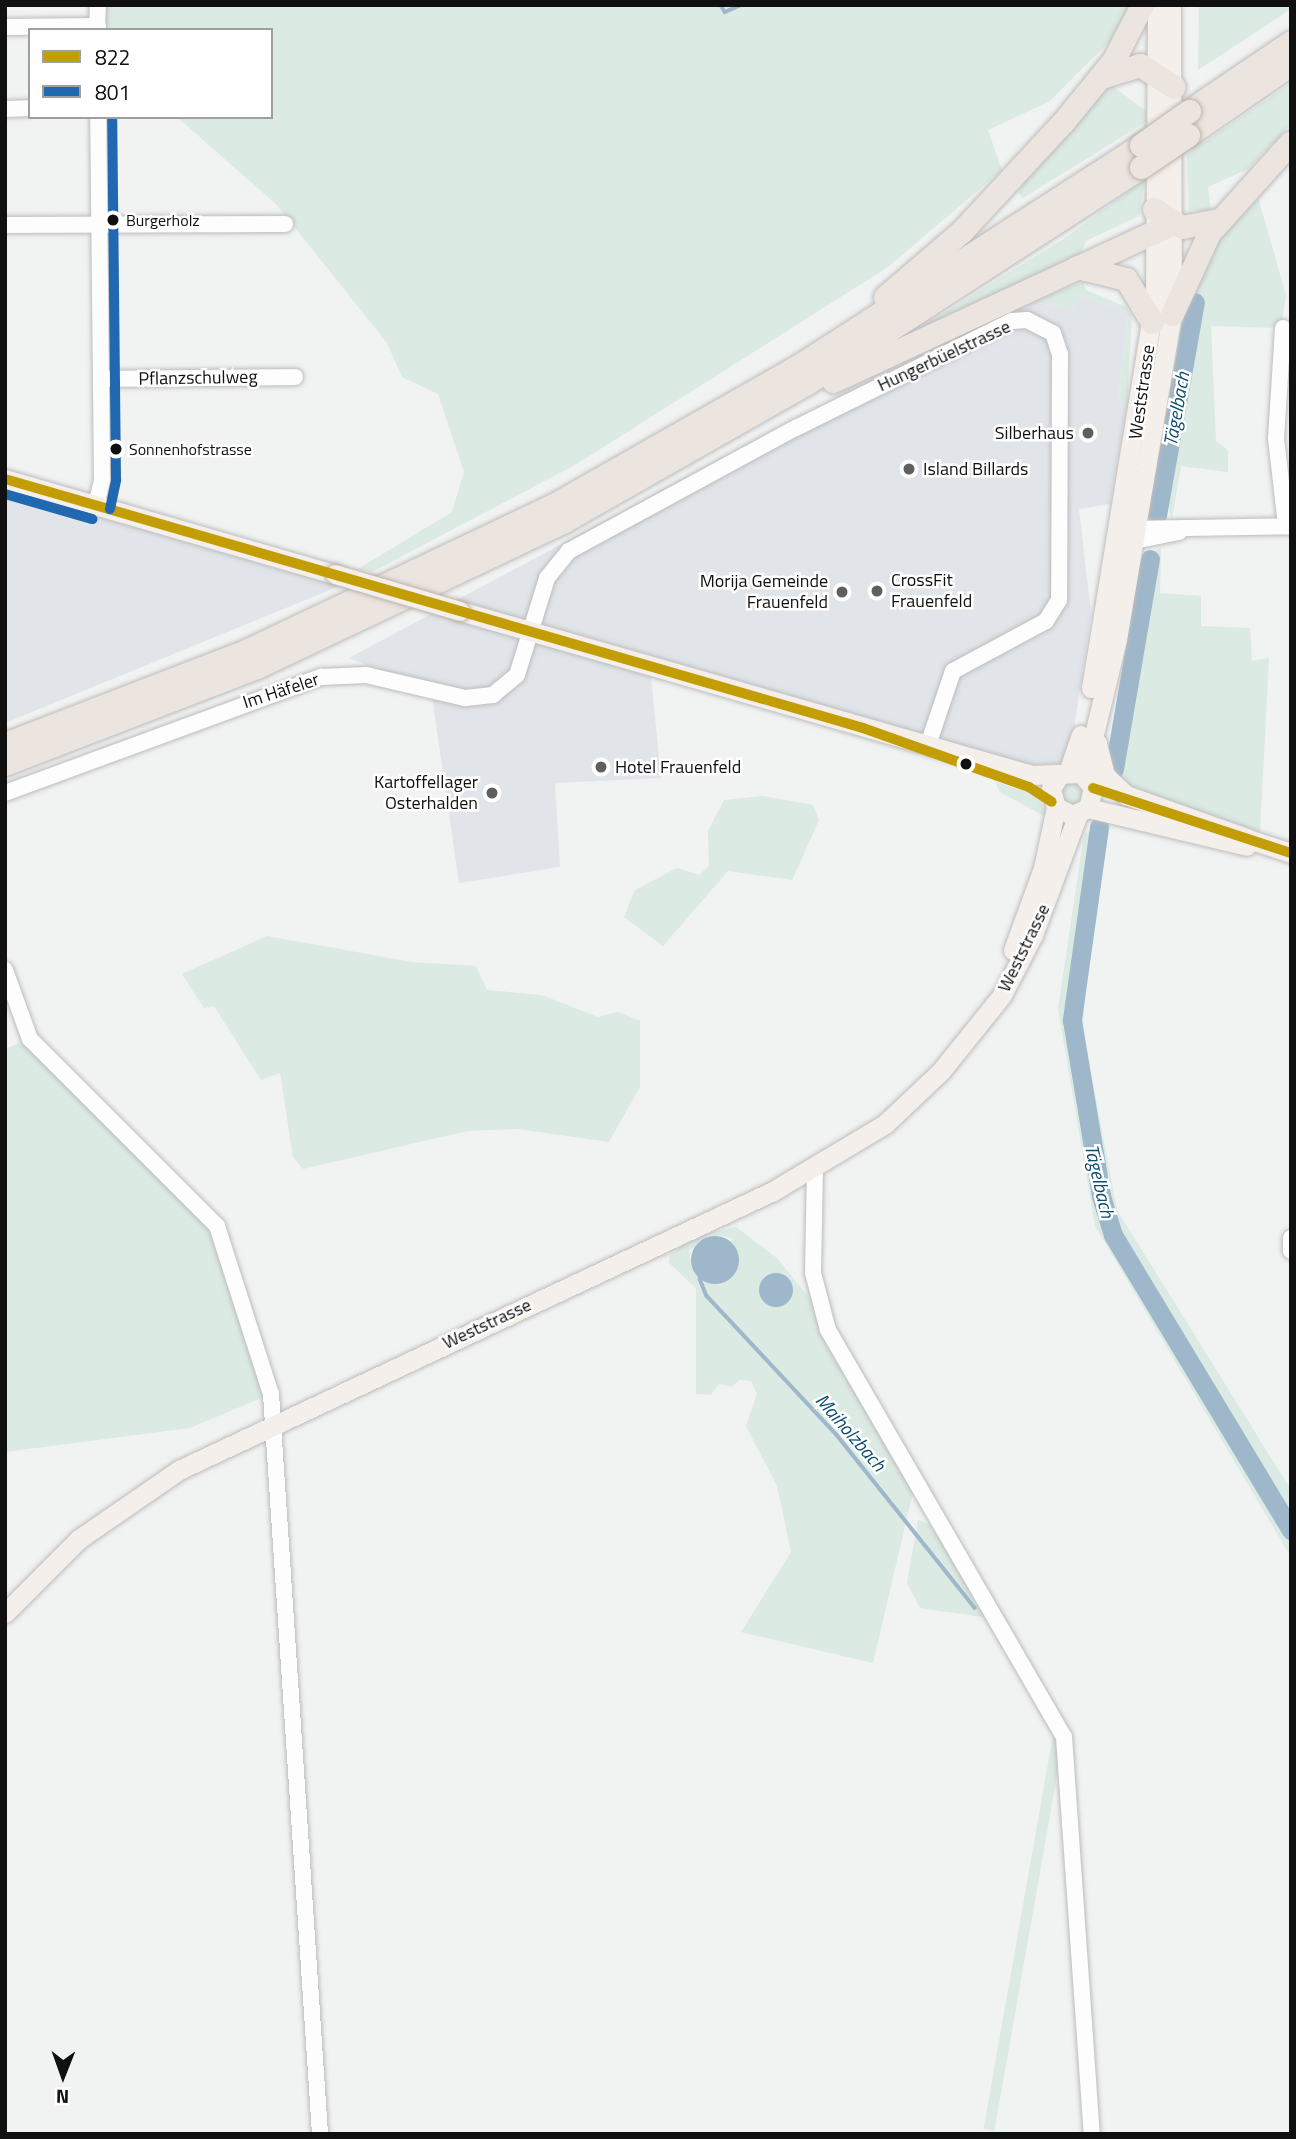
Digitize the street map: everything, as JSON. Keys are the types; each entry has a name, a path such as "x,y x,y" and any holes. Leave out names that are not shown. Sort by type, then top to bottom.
{"highway":[{"path":"800,365 962,231 1101,77 1142,5"},
{"path":"728,430 1141,156 1189,111 1291,41"},
{"path":"5,744 174,681 403,580 610,475 800,365 1141,156 1188,135 1291,64"},
{"path":"1101,77 1131,65 1156,71 1174,87"},
{"path":"1077,267 1126,279 1162,318 1218,220 1291,142"},
{"path":"5,764 365,619 728,430 1077,267 1160,221 1194,228 1218,220"}],"main road":[{"name":"Weststrasse","path":"5,1613 53,1562 128,1501 277,1421 815,1169 906,1106 970,1036 1018,967 1092,784 1097,724 1135,534 1162,318 1157,5"},
{"name":"Weststrasse","path":"1160,221 1174,87 1171,5"},
{"path":"5,479 863,728 1063,774 1092,784 1111,799 1247,838 1291,854"},
{"name":"Weststrasse","path":"970,1036 1022,929 1063,774 1083,729 1135,534"},
{"name":"Weststrasse","path":"1097,724 1098,758 1116,788 1247,838"},
{"path":"863,728 1029,787 1054,804 1291,854"}],"street":[{"path":"5,27 97,28 98,5"},
{"path":"5,108 28,108"},
{"path":"96,506 102,480 99,119"},
{"path":"5,225 285,223"},
{"name":"Hungerbüelstrasse","path":"532,632 551,569 569,551 1000,327 1040,323 1053,334 1060,354 1056,612 953,671 928,745"},
{"path":"1135,534 1287,524 1276,413 1283,328"},
{"name":"Pflanzschulweg","path":"101,379 264,386 295,377"},
{"name":"Im Häfeler","path":"5,793 321,677 379,677 452,695 486,697 517,675 532,632"},
{"path":"5,970 30,1039 217,1226 233,1261 277,1421 320,2134"},
{"path":"815,1169 813,1273 828,1329 1064,1737 1092,2134"},
{"path":"1291,1237 1291,1251"}],"shaded area":[{"path":"98,5 1132,5 1110,41 1050,101 988,130 1002,170 888,267 575,465 372,572 358,569 452,512 464,472 438,394 402,377 387,343 277,205 179,119 273,119 273,28 98,28"},
{"path":"1199,5 1291,5 1291,9 1198,70"},
{"path":"1291,83 1291,125 1248,169 1208,187 1211,212 1189,210 1187,154"},
{"path":"1111,85 1146,111 1146,122 1023,198 1018,193 1034,167"},
{"path":"1291,150 1291,162 1258,197 1286,295 1281,328 1211,326 1216,441 1228,450 1228,472 1181,466 1172,518 1167,506 1165,515 1153,511 1155,479 1178,336 1198,264"},
{"path":"1145,179 1139,216 1086,241 1080,255 908,335 1065,238"},
{"path":"1083,282 1086,290 1126,307 1132,315 1127,405 1118,399 1128,312 1082,296 1075,310 1031,301"},
{"path":"1082,296 1128,312 1118,399 1127,405 1110,504 1079,509 1091,613 1071,750 1063,763 1028,765 649,656 661,778 555,783 560,867 459,883 431,690 349,658 757,439 1031,301 1075,310"},
{"path":"5,479 335,574 337,587 5,723"},
{"path":"1161,547 1160,593 1201,596 1201,626 1250,628 1252,661 1269,658 1260,832 1131,788 1117,774 1119,764 1109,759 1141,561"},
{"path":"1066,779 1083,784 1083,802 1066,806 1057,790"},
{"path":"995,782 1039,796 1048,818 1000,792"},
{"path":"763,796 813,805 819,820 792,880 728,871 663,946 624,917 635,890 677,868 699,875 709,866 708,831 724,800"},
{"path":"1096,826 1110,826 1086,965 1083,1031 1117,1210 1291,1490 1291,1557 1095,1226 1058,1009 1084,835"},
{"path":"267,936 412,962 476,966 487,990 542,995 598,1017 618,1012 640,1021 640,1087 609,1142 518,1129 467,1131 303,1169 293,1157 280,1073 261,1080 214,1006 204,1008 182,974"},
{"path":"30,1039 217,1226 271,1394 190,1428 5,1452 5,1049"},
{"path":"736,1227 778,1259 810,1299 828,1347 913,1492 873,1663 741,1632 791,1552 777,1486 746,1426 757,1394 751,1381 739,1380 732,1387 719,1384 711,1395 696,1394 696,1288 669,1263 670,1254 696,1236","holes":["721,1236 734,1239 692,1267 689,1250"]},
{"path":"918,1520 930,1525 990,1618 920,1608 907,1583"},
{"path":"1053,1735 1064,1737 994,2131 984,2129"}],"water":[{"path":"715,1236 732,1243 739,1260 732,1277 715,1284 698,1277 691,1260 698,1243"},
{"path":"776,1273 788,1278 793,1290 788,1302 776,1307 764,1302 759,1290 764,1278"}],"waterway":[{"path":"721,5 725,12 741,5"},
{"name":"Tägelbach","path":"1157,515 1195,302"},
{"name":"Tägelbach","path":"1114,769 1150,559"},
{"name":"Tägelbach","path":"1099,827 1072,1020 1101,1196 1113,1235 1291,1530"},
{"name":"Maiholzbach","path":"700,1279 707,1296 837,1435 975,1608"}],"transit line":[{"name":"801","path":"110,509 116,480 112,119"},
{"name":"822","path":"5,479 863,728 1029,787 1052,802"},
{"name":"801","path":"5,494 92,519"},
{"name":"822","path":"1093,788 1291,853"}],"place":[{"name":"Burgerholz","path":"113,220"},
{"name":"Silberhaus","path":"1088,433"},
{"name":"Sonnenhofstrasse","path":"116,449"},
{"name":"Island Billards","path":"909,469"},
{"name":"CrossFit Frauenfeld","path":"877,591"},
{"name":"Morija Gemeinde Frauenfeld","path":"842,592"},
{"name":"Hotel Frauenfeld","path":"601,767"},
{"name":"Kartoffellager Osterhalden","path":"492,793"}]}
